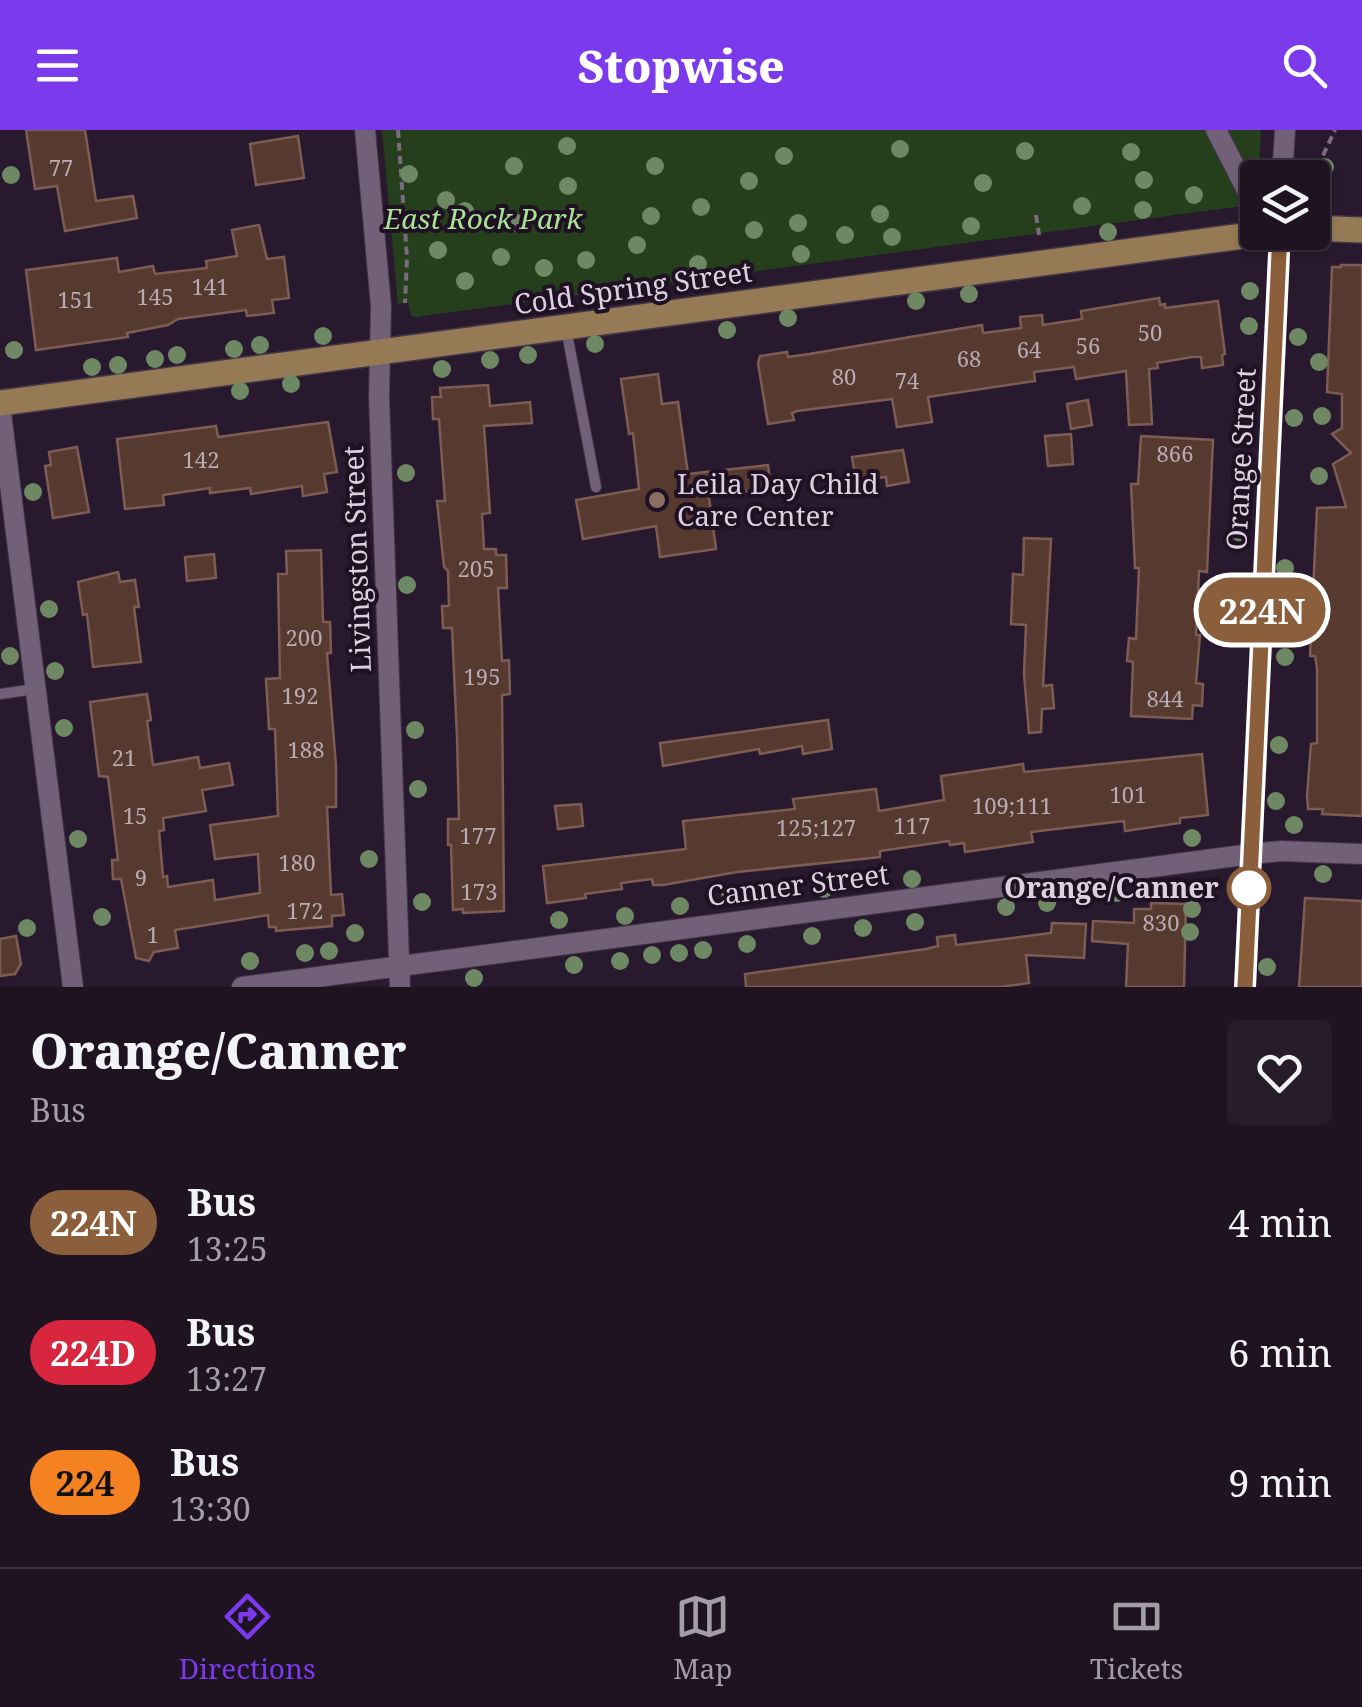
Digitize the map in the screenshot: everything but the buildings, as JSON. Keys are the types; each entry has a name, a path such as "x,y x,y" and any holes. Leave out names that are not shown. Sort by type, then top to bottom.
{"street":[{"name":"Livingston Street","path":"366,130 381,306 400,977"},
{"path":"1216,130 1240,177"},
{"path":"1283,160 1285,130"},
{"path":"1330,229 1362,230"},
{"name":"Cold Spring Street","path":"0,404 1240,237"},
{"name":"Orange Street","path":"1245,987 1275,250"},
{"path":"0,404 74,987"},
{"name":"Canner Street","path":"242,987 400,977 1251,854 1362,854"}],"lane":[{"path":"566,327 596,486"},
{"path":"0,694 36,688"}],"path":[{"path":"398,130 407,258 406,303"},
{"path":"1321,160 1336,130"},
{"path":"1036,215 1038,236"}],"green space":[{"name":"East Rock Park","path":"382,130 1261,130 1259,160 1240,160 1240,206 416,317 411,316 408,303 398,304"}],"bus line":[{"name":"224N","path":"1245,987 1279,250"}],"place":[{"name":"Leila Day Child Care Center","path":"657,500"},
{"name":"Orange/Canner","path":"1249,888"}]}
